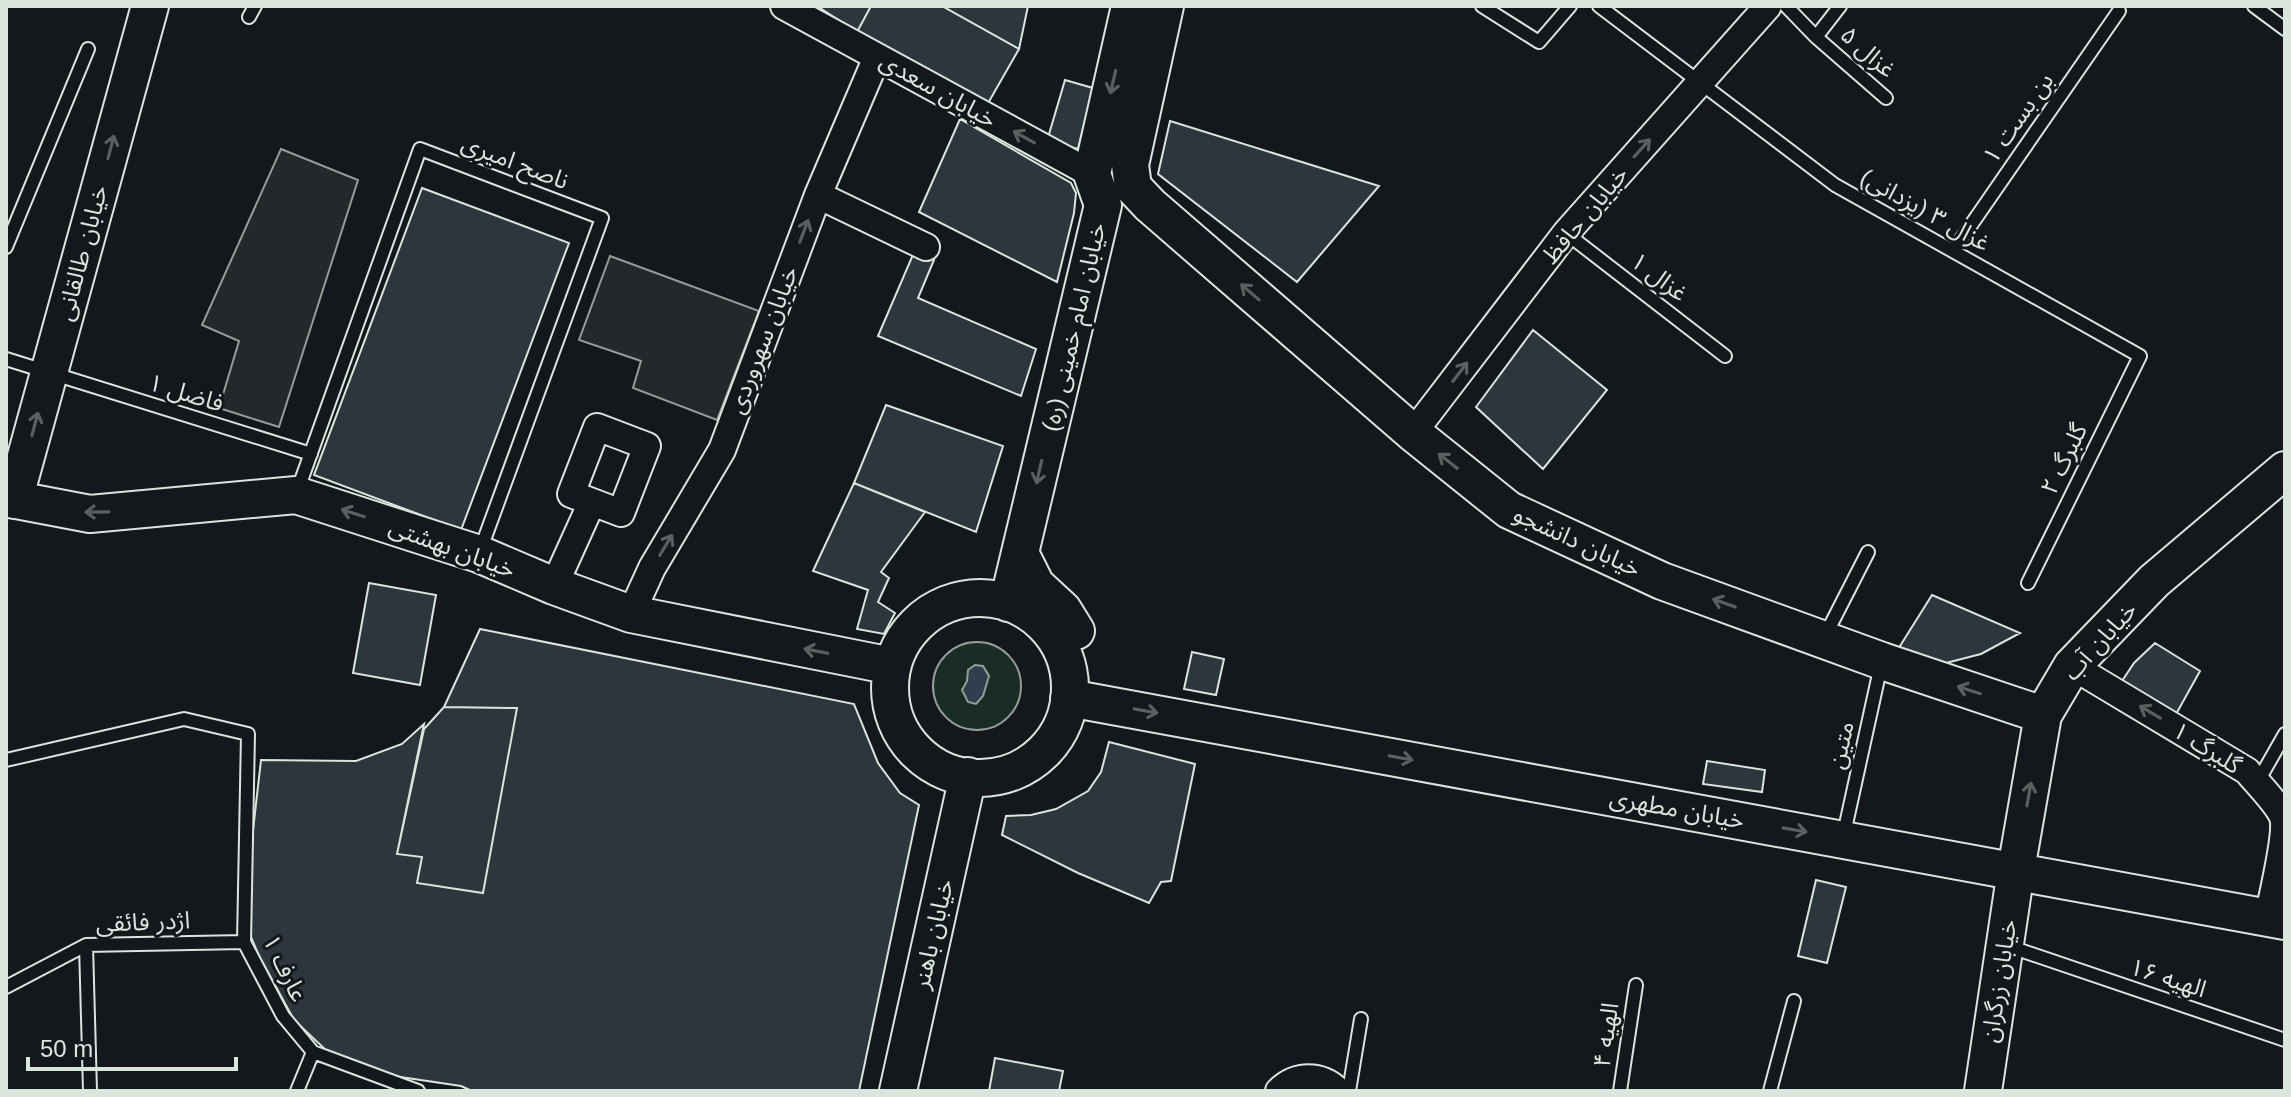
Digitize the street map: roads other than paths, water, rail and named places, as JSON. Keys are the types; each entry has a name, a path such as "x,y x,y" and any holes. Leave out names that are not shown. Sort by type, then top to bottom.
{"main road":[{"name":"خیابان طالقانی","path":"10,499 48,374 150,6"},
{"name":"خیابان امام خمینی (ره)","path":"1008,603 1098,190 1130,6"},
{"name":"خیابان دانشجو","path":"1165,6 1130,165 1133,187 1413,433 1509,510 1662,581 1882,661 2043,715"},
{"path":"1098,190 1110,200 1150,205"},
{"name":"خیابان آب","path":"2016,870 2043,715 2072,666 2154,581 2285,470"},
{"name":"خیابان بهشتی","path":"10,499 90,514 296,495 479,554 631,614 892,666"},
{"path":"1020,553 1036,585 1071,621 1085,650 1094,684 1107,704"},
{"path":"968,599 1008,603 1037,619 1054,637 1065,660 1069,698 1056,736 1035,758 1018,769 998,775 968,776 935,765 916,751 902,733 891,700 892,666 908,634 935,610 968,599"},
{"name":"خیابان مطهری","path":"1069,698 2277,920"},
{"name":"خیابان باهنر","path":"898,1091 968,776"},
{"name":"خیابان زرگران","path":"1983,1091 2021,951 2016,870"}],"street":[{"name":"خیابان سعدی","path":"784,6 877,57 1098,190"},
{"name":"خیابان حافظ","path":"1413,433 1566,233 1768,6"},
{"name":"خیابان سهروردی","path":"631,614 652,568 722,450 818,195 877,57"},
{"path":"818,195 926,247"},
{"path":"554,586 592,502"},
{"name":"گلبرگ ۱","path":"2072,666 2247,771 2257,783 2283,817 2277,920"},
{"path":"1279,1091 1293,1081 1318,1078 1338,1091"}],"lane":[{"path":"1482,6 1539,42 1570,6"},
{"name":"غزال ۳ (یزدانی)","path":"1599,6 1835,185 2140,356"},
{"name":"غزال ۵","path":"1786,6 1816,37 1886,98"},
{"path":"1816,37 1840,6"},
{"path":"2254,6 2285,29"},
{"name":"بن بست ۱","path":"1953,251 2119,11"},
{"path":"6,247 88,49"},
{"name":"ناصح امیری","path":"296,495 420,149 602,218 479,554"},
{"name":"غزال ۱","path":"1566,233 1725,356"},
{"name":"گلبرگ ۲","path":"2028,583 2140,356"},
{"name":"فاضل ۱","path":"6,359 311,454"},
{"path":"1824,639 1868,552"},
{"name":"متین","path":"1843,839 1882,661"},
{"name":"عارف ۱","path":"6,760 184,719 248,734 244,942 283,1016 313,1052 418,1091"},
{"path":"2257,783 2285,734"},
{"name":"اژدر فائقی","path":"6,987 86,945 244,942"},
{"path":"86,945 90,1091"},
{"name":"الهیه ۱۶","path":"2021,951 2285,1040"},
{"name":"الهیه ۴","path":"1620,1091 1636,985"},
{"path":"1770,1091 1794,1001"},
{"path":"1349,1091 1361,1019"},
{"path":"297,1091 313,1052"}],"water":[{"path":"975,665 983,666 989,676 983,696 976,704 968,702 962,690 968,670"}]}
